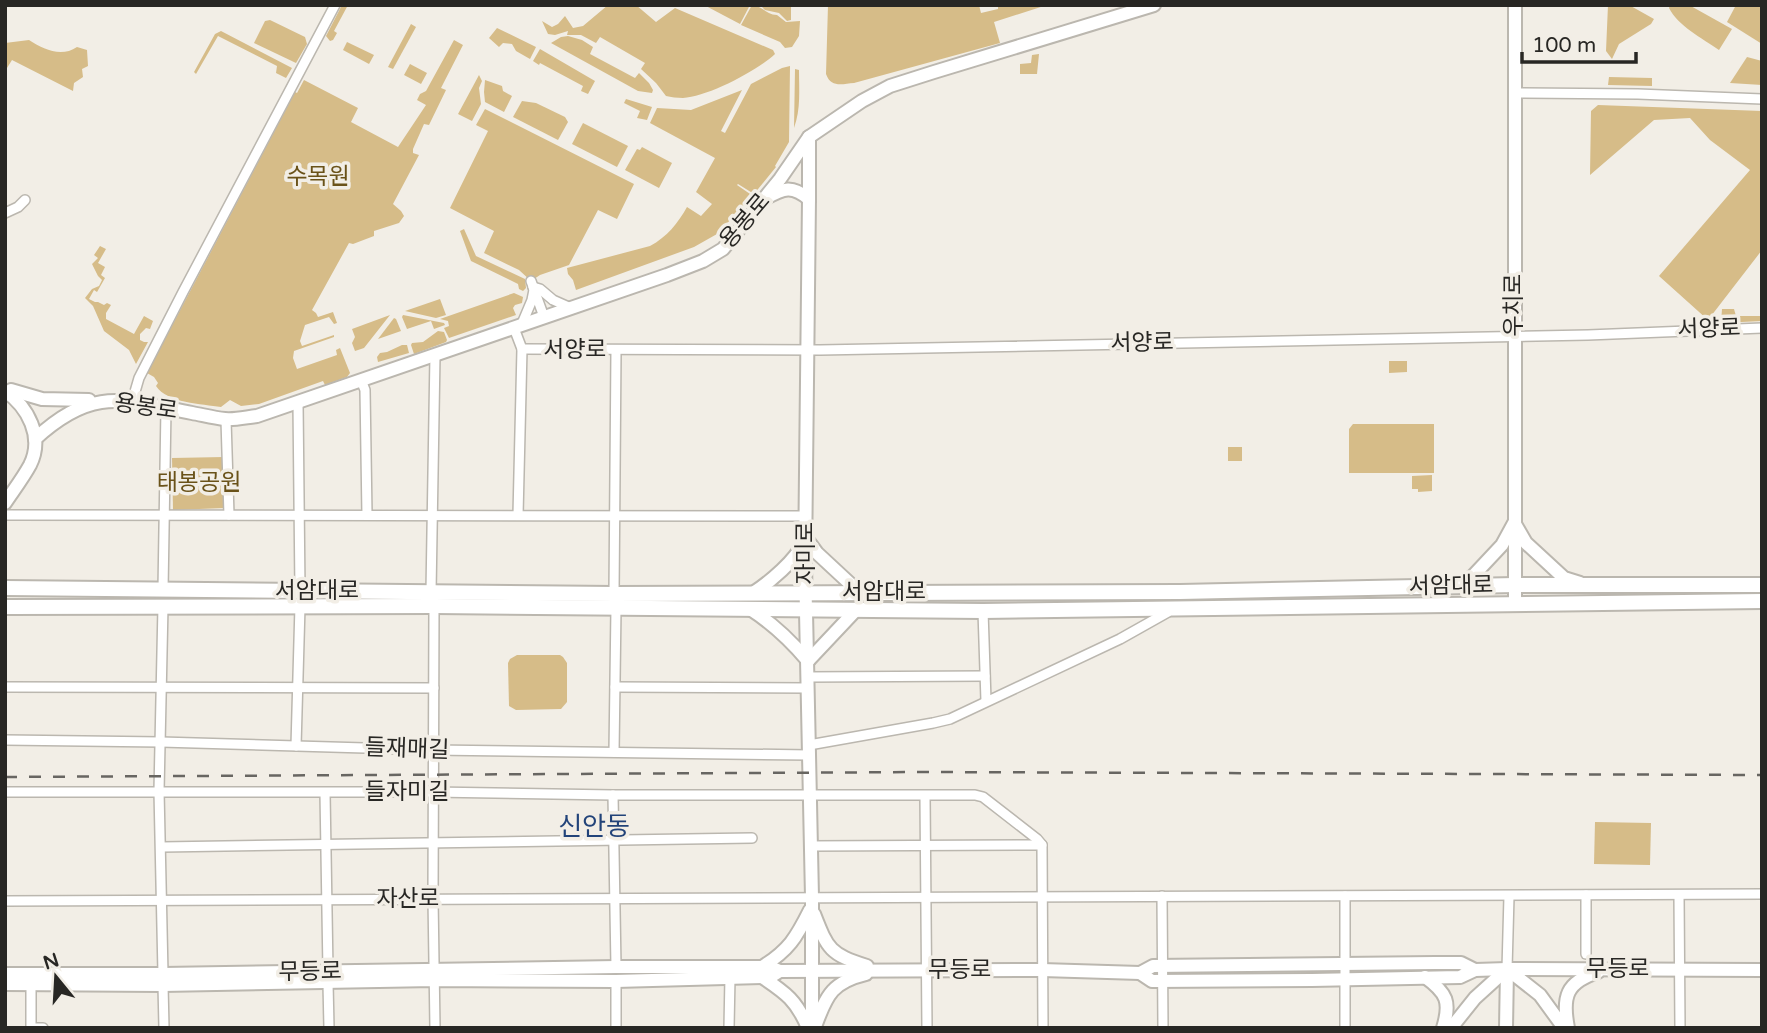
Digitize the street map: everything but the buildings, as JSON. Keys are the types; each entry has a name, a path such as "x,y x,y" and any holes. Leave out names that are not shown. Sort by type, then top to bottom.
{"main road":[{"name":"서암대로","path":"615,601 753,593 1180,592 1584,584 1762,584"},
{"name":"서암대로","path":"6,588 163,590 300,599"},
{"name":"서암대로","path":"5,607 163,606 300,599 432,599 983,611 1762,601"}],"street":[{"path":"132,402 139,379 177,303 335,5"},
{"name":"용봉로","path":"35,439 76,409 111,400 226,420 257,416 667,275 716,254 728,244 809,137 862,101 890,86 1154,5"},
{"name":"우치로","path":"1515,5 1515,605"},
{"path":"1515,93 1762,99"},
{"name":"자미로","path":"809,137 806,609 812,1028"},
{"path":"763,199 786,189 802,192 809,198"},
{"path":"6,212 18,207 25,200"},
{"path":"533,286 553,300 572,308"},
{"path":"533,286 544,317"},
{"path":"518,515 522,349 517,327 532,300 533,286"},
{"name":"서양로","path":"522,349 809,350 1514,336 1762,328"},
{"path":"614,752 616,350"},
{"path":"435,355 432,516 435,1028"},
{"path":"361,380 365,390 367,515"},
{"path":"5,389 43,400 111,400"},
{"path":"5,389 26,412 35,439 30,464 5,503"},
{"path":"296,746 300,599 298,403"},
{"path":"163,590 166,408"},
{"path":"226,420 229,515"},
{"path":"5,515 806,516"},
{"path":"1515,522 1526,543 1564,578 1584,584"},
{"path":"1452,586 1472,577 1502,545 1515,522"},
{"path":"753,593 800,551 806,538 817,553 859,592"},
{"path":"163,606 159,791 164,1028"},
{"path":"749,608 794,645 808,661 857,609"},
{"name":"들재매길","path":"5,740 433,750 809,750 950,719 1120,639 1172,610"},
{"path":"983,611 986,701"},
{"path":"615,687 985,676"},
{"path":"5,687 434,688"},
{"name":"들자미길","path":"5,792 975,795 983,797 1042,845"},
{"path":"326,793 328,977"},
{"path":"613,795 616,967"},
{"path":"925,796 927,1028"},
{"path":"162,847 752,838"},
{"path":"810,846 1042,845 1043,1028"},
{"name":"자산로","path":"5,901 614,898 812,902 926,897 1762,894"},
{"path":"1586,895 1586,954"},
{"path":"1679,895 1680,1028"},
{"path":"1162,896 1163,1028"},
{"path":"1345,896 1345,1028"},
{"path":"1506,1028 1508,896"},
{"path":"812,902 824,939 835,953 845,959 882,970"},
{"path":"812,902 796,938 762,972 792,999 812,1028"},
{"name":"무등로","path":"434,975 616,981 730,977 762,972 770,967 780,971 1042,970 1140,973 1153,966 1461,963 1475,970"},
{"name":"무등로","path":"5,984 434,975 616,967 762,972"},
{"path":"1451,1028 1475,998 1507,969"},
{"path":"1507,969 1539,995 1566,1028"},
{"name":"무등로","path":"1140,973 1152,981 1162,981 1460,977 1475,970 1507,969 1762,970"},
{"path":"1566,1028 1565,1006 1575,982 1608,969"},
{"path":"812,1028 832,990 857,976 882,970"},
{"name":"무등로","path":"5,974 163,980"},
{"name":"무등로","path":"328,977 329,1028"},
{"path":"729,1028 730,977"},
{"path":"1425,977 1443,993 1447,1004 1443,1028"},
{"path":"616,981 616,1028"},
{"path":"31,985 31,1028 43,1028"}],"green space":[{"path":"342,5 348,5 334,31 337,33 330,41 326,36"},
{"path":"608,5 636,5 656,22 675,8 773,50 775,54 756,68 718,88 693,97 666,96 641,69 645,63 600,37 596,43 581,35 567,35 568,31 548,34 542,21 552,27 565,16 573,28 583,26"},
{"path":"704,5 750,5 740,24"},
{"path":"752,5 777,15 786,22 800,21 799,36 792,47 785,48 780,42 741,25"},
{"path":"760,5 791,5 791,20 787,21 779,13 765,10"},
{"path":"828,5 979,5 981,13 998,9 998,5 1047,5 994,22 1000,43 854,83 841,84 831,81 826,74"},
{"path":"1608,5 1629,5 1654,19 1651,24 1619,44 1612,59 1606,51"},
{"path":"1670,5 1689,5 1732,29 1719,50 1678,20 1669,8"},
{"path":"1736,5 1762,5 1762,44 1727,22"},
{"path":"270,20 305,37 307,44 296,63 254,43 265,21"},
{"path":"411,24 416,27 393,69 388,67"},
{"path":"497,28 536,47 530,59 516,51 512,44 503,43 499,47 489,38"},
{"path":"221,31 292,68 286,78 276,73 277,66 218,36 196,74 194,72 215,34"},
{"path":"568,36 582,40 593,47 590,54 635,78 639,73 649,83 652,93 638,91 551,43"},
{"path":"29,40 52,51 65,52 77,47 87,50 88,66 82,69 83,77 74,83 73,91 12,60 7,68 5,67 5,43"},
{"name":"수목원","path":"454,40 463,45 441,88 446,90 429,125 424,124 413,149 413,153 419,155 393,204 404,216 399,223 374,231 374,236 349,243 312,310 318,317 333,312 337,323 334,324 329,317 305,325 300,341 302,346 334,337 294,351 293,358 297,369 337,355 336,350 340,348 350,373 347,377 325,385 323,381 259,404 241,406 230,400 221,407 195,404 161,392 154,377 147,373 295,92 297,93 304,80 358,108 351,122 398,147 426,105 417,100 420,94 426,91"},
{"path":"347,42 374,55 369,64 343,50"},
{"path":"540,49 595,81 588,94 581,91 583,86 533,61"},
{"path":"1039,54 1037,74 1020,74 1020,64 1031,63 1032,55"},
{"path":"1747,57 1762,61 1762,85 1730,83"},
{"path":"410,64 427,73 421,84 404,75"},
{"path":"790,66 789,142 776,167 754,194 737,185 753,196 717,234 694,247 576,290 567,268 650,246 672,229 687,207 701,216 712,204 696,192 715,158 650,123 657,108 691,110 742,90 721,131 725,133 751,84"},
{"path":"795,69 799,70 799,92 794,128"},
{"path":"479,75 482,81 479,88 481,104 472,121 458,114"},
{"path":"1609,77 1652,78 1652,86 1608,85"},
{"path":"485,80 502,86 503,91 512,96 504,112 485,102"},
{"path":"626,99 652,107 647,120 637,118 640,111 624,103"},
{"path":"522,101 536,103 565,117 568,122 558,140 513,117"},
{"path":"1598,105 1762,111 1762,250 1708,320 1659,276 1750,170 1710,140 1690,118 1654,120 1590,175 1591,111"},
{"path":"485,109 634,184 617,219 598,210 569,265 531,281 519,270 484,253 494,231 450,208 488,131 476,125"},
{"path":"583,123 628,146 617,167 572,144"},
{"path":"642,147 672,163 659,188 625,170 637,149"},
{"path":"464,229 476,256 525,279 526,288 523,291 518,284 471,261 460,231"},
{"path":"100,246 106,249 98,263 105,267 101,275 105,278 97,292 94,290 89,299 111,305 106,319 134,334 144,316 153,321 150,329 146,328 140,334 140,340 148,342 136,364 129,350 104,331 93,306 85,298 102,280 92,264 98,258 94,255"},
{"path":"514,293 523,297 522,303 513,308 516,315 449,338 444,328 449,326 448,321 440,319"},
{"path":"440,299 446,315 436,318 405,311"},
{"path":"1722,309 1734,309 1736,316 1762,316 1762,321 1721,323"},
{"path":"390,315 364,348 355,351 352,329"},
{"path":"403,315 444,323 445,325 434,329 431,321 407,329"},
{"path":"394,318 401,331 378,339"},
{"path":"438,331 444,332 446,342 414,354 412,343 423,342"},
{"path":"407,345 409,353 378,362 380,353"},
{"path":"1389,361 1407,361 1407,372 1389,373"},
{"path":"1353,424 1434,424 1434,473 1349,473 1349,429"},
{"path":"1228,447 1242,447 1242,461 1228,461"},
{"name":"태봉공원","path":"224,457 225,508 173,510 172,458"},
{"path":"1432,475 1432,491 1418,492 1418,489 1412,489 1412,476"},
{"path":"517,655 563,657 567,663 567,702 561,709 516,710 509,706 508,663"},
{"path":"1595,822 1651,823 1650,865 1594,864"}],"railway":[{"path":"5,777 927,772 1762,775"}],"district":[{"name":"신안동","path":"594,826"}]}
